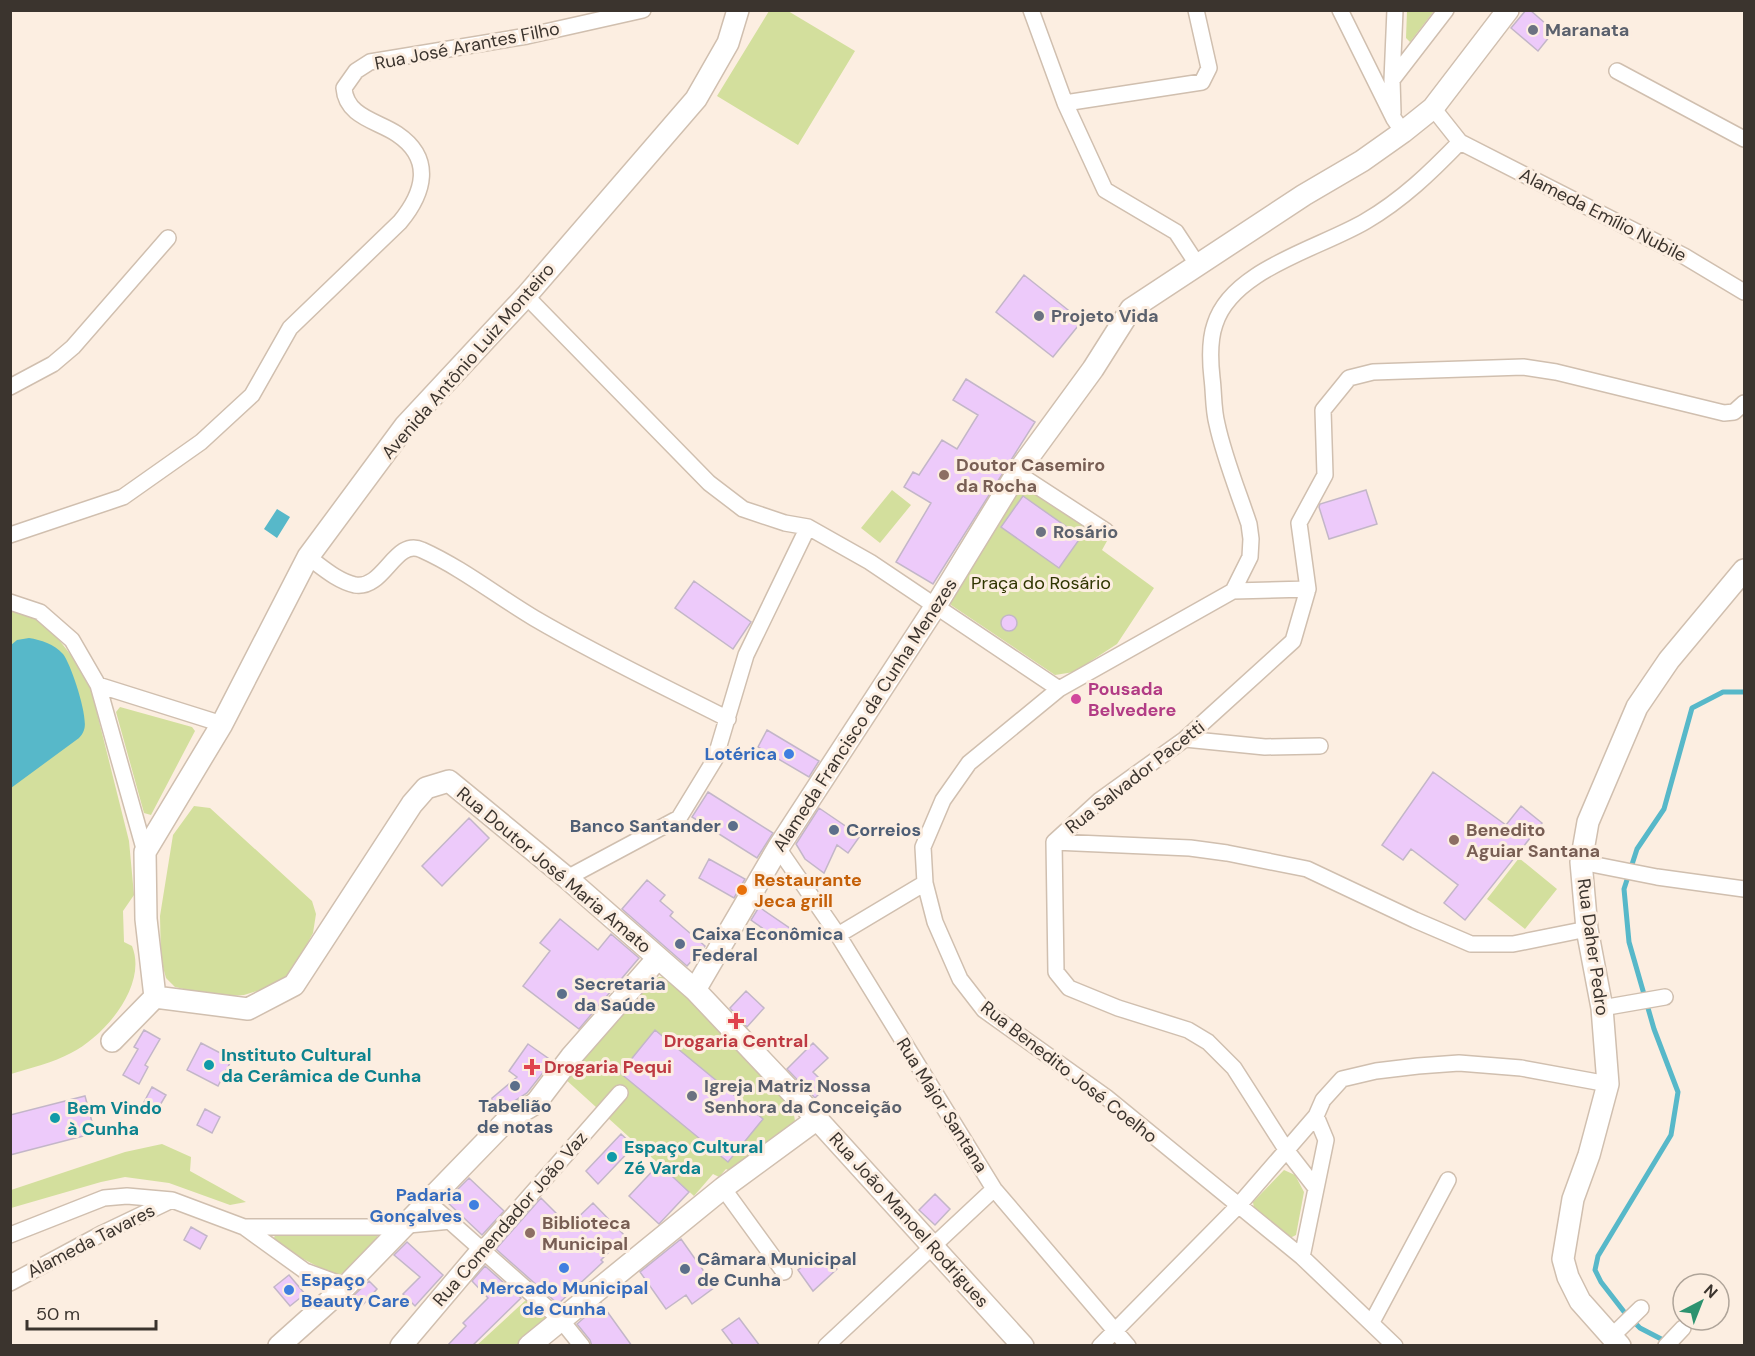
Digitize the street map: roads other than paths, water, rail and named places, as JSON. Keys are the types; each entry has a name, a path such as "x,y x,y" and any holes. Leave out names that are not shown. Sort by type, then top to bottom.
{"street":[{"name":"Rua José Arantes Filho","path":"10,536 123,497 201,442 252,395 290,328 410,210 421,185 423,172 419,160 397,134 371,122 348,104 344,88 356,71 370,62 527,36 643,10"},
{"name":"Avenida Antônio Luiz Monteiro","path":"145,852 222,724 308,557 405,426 526,296 696,99 728,44 738,10"},
{"path":"1031,10 1065,103 1106,190 1176,232 1197,264"},
{"path":"1065,103 1202,82 1209,68 1196,10"},
{"path":"1340,10 1398,125"},
{"path":"1395,10 1392,80 1398,125"},
{"path":"1392,80 1446,10"},
{"name":"Alameda Francisco da Cunha Menezes","path":"695,990 778,848 935,607 1017,473 1093,369 1131,309 1304,195 1362,161 1398,125 1432,108 1508,10"},
{"path":"1617,71 1744,139"},
{"path":"1432,108 1460,142 1417,185 1394,203 1340,236 1264,270 1232,295 1222,308 1215,324 1211,350 1216,423 1249,524 1251,539 1250,557 1233,591 1308,589 1299,523 1325,475 1323,410 1349,378 1373,372 1523,367 1556,372 1724,413 1734,412 1744,403"},
{"name":"Alameda Emílio Nubile","path":"1460,142 1684,256 1744,292"},
{"path":"10,387 53,364 74,346 168,238"},
{"path":"526,296 709,483 743,509 785,523 808,527 870,562 1059,689"},
{"path":"1017,473 1106,531"},
{"path":"567,878 680,818 715,759 746,655 808,527"},
{"path":"308,557 342,581 363,585 374,581 400,554 409,549 419,548 561,633 728,719"},
{"name":"Rua Daher Pedro","path":"1618,1337 1580,1301 1568,1277 1563,1259 1566,1228 1573,1199 1589,1155 1608,1084 1608,1006 1587,928 1581,862 1587,822 1637,707 1668,660 1744,570"},
{"name":"Rua Salvador Pacetti","path":"1308,589 1293,641 1185,739 1100,800 1054,842 1056,972 1069,988 1118,1008 1188,1030 1208,1042 1234,1068 1287,1151 1315,1188"},
{"name":"Rua Benedito José Coelho","path":"1233,591 1059,689 969,763 943,800 923,847 926,883 935,922 960,979 984,1010 1106,1097 1302,1257 1395,1346"},
{"path":"10,602 40,612 72,640 98,686 145,852 146,919 155,997 112,1041"},
{"path":"98,686 222,724"},
{"path":"1185,739 1265,747 1320,746"},
{"name":"Rua Doutor José Maria Amato","path":"155,997 248,1009 294,985 412,804 426,788 449,781 567,878 695,990"},
{"path":"1054,842 1190,848 1227,852 1307,869 1471,944 1513,944 1587,928"},
{"name":"Rua Major Santana","path":"778,848 838,935 994,1189 1128,1346"},
{"path":"1581,862 1657,877 1744,889"},
{"path":"838,935 926,883"},
{"path":"279,1346 346,1286 506,1121 536,1104 571,1057 658,958"},
{"name":"Rua João Manoel Rodrigues","path":"695,990 817,1119 1023,1346"},
{"path":"1608,1006 1659,998"},
{"path":"1100,1346 1238,1206 1316,1116 1323,1100 1342,1079 1376,1071 1459,1063 1521,1068 1608,1084"},
{"name":"Rua Comendador João Vaz","path":"401,1346 620,1093"},
{"path":"1302,1257 1326,1140 1316,1116"},
{"path":"528,1346 723,1188 817,1119"},
{"path":"1372,1322 1448,1180"},
{"path":"723,1188 784,1272"},
{"path":"826,1346 994,1189"},
{"path":"10,1235 104,1198 127,1196 172,1200 244,1227 305,1270 346,1286"},
{"name":"Alameda Tavares","path":"10,1284 103,1233 172,1200"},
{"path":"427,1201 561,1320 582,1346"},
{"path":"244,1227 402,1227 451,1221"},
{"path":"1618,1337 1639,1311"}],"water":[{"path":"277,509 290,517 277,538 264,529"},
{"path":"29,638 47,643 63,654 78,691 85,724 84,731 79,738 11,788 11,645 17,640"}],"waterway":[{"path":"1667,1342 1640,1328 1625,1313 1601,1282 1595,1270 1598,1256 1671,1135 1678,1092 1654,1029 1629,942 1624,889 1637,849 1664,809 1692,708 1723,692 1744,692"}],"place":[{"name":"Maranata","path":"1533,30"},
{"name":"Projeto Vida","path":"1039,316"},
{"name":"Doutor Casemiro da Rocha","path":"944,475"},
{"name":"Rosário","path":"1041,532"},
{"name":"Pousada Belvedere","path":"1076,699"},
{"name":"Lotérica","path":"789,754"},
{"name":"Banco Santander","path":"733,826"},
{"name":"Correios","path":"834,830"},
{"name":"Benedito Aguiar Santana","path":"1454,840"},
{"name":"Restaurante Jeca grill","path":"742,890"},
{"name":"Caixa Econômica Federal","path":"680,944"},
{"name":"Secretaria da Saúde","path":"562,994"},
{"name":"Drogaria Central","path":"736,1021"},
{"name":"Instituto Cultural da Cerâmica de Cunha","path":"209,1065"},
{"name":"Drogaria Pequi","path":"532,1067"},
{"name":"Tabelião de notas","path":"515,1086"},
{"name":"Igreja Matriz Nossa Senhora da Conceição","path":"692,1096"},
{"name":"Bem Vindo à Cunha","path":"55,1118"},
{"name":"Espaço Cultural Zé Varda","path":"612,1157"},
{"name":"Padaria Gonçalves","path":"474,1205"},
{"name":"Biblioteca Municipal","path":"530,1233"},
{"name":"Mercado Municipal de Cunha","path":"564,1268"},
{"name":"Câmara Municipal de Cunha","path":"685,1269"},
{"name":"Espaço Beauty Care","path":"289,1290"}],"park label":[{"name":"Praça do Rosário","path":"1041,583"}]}
